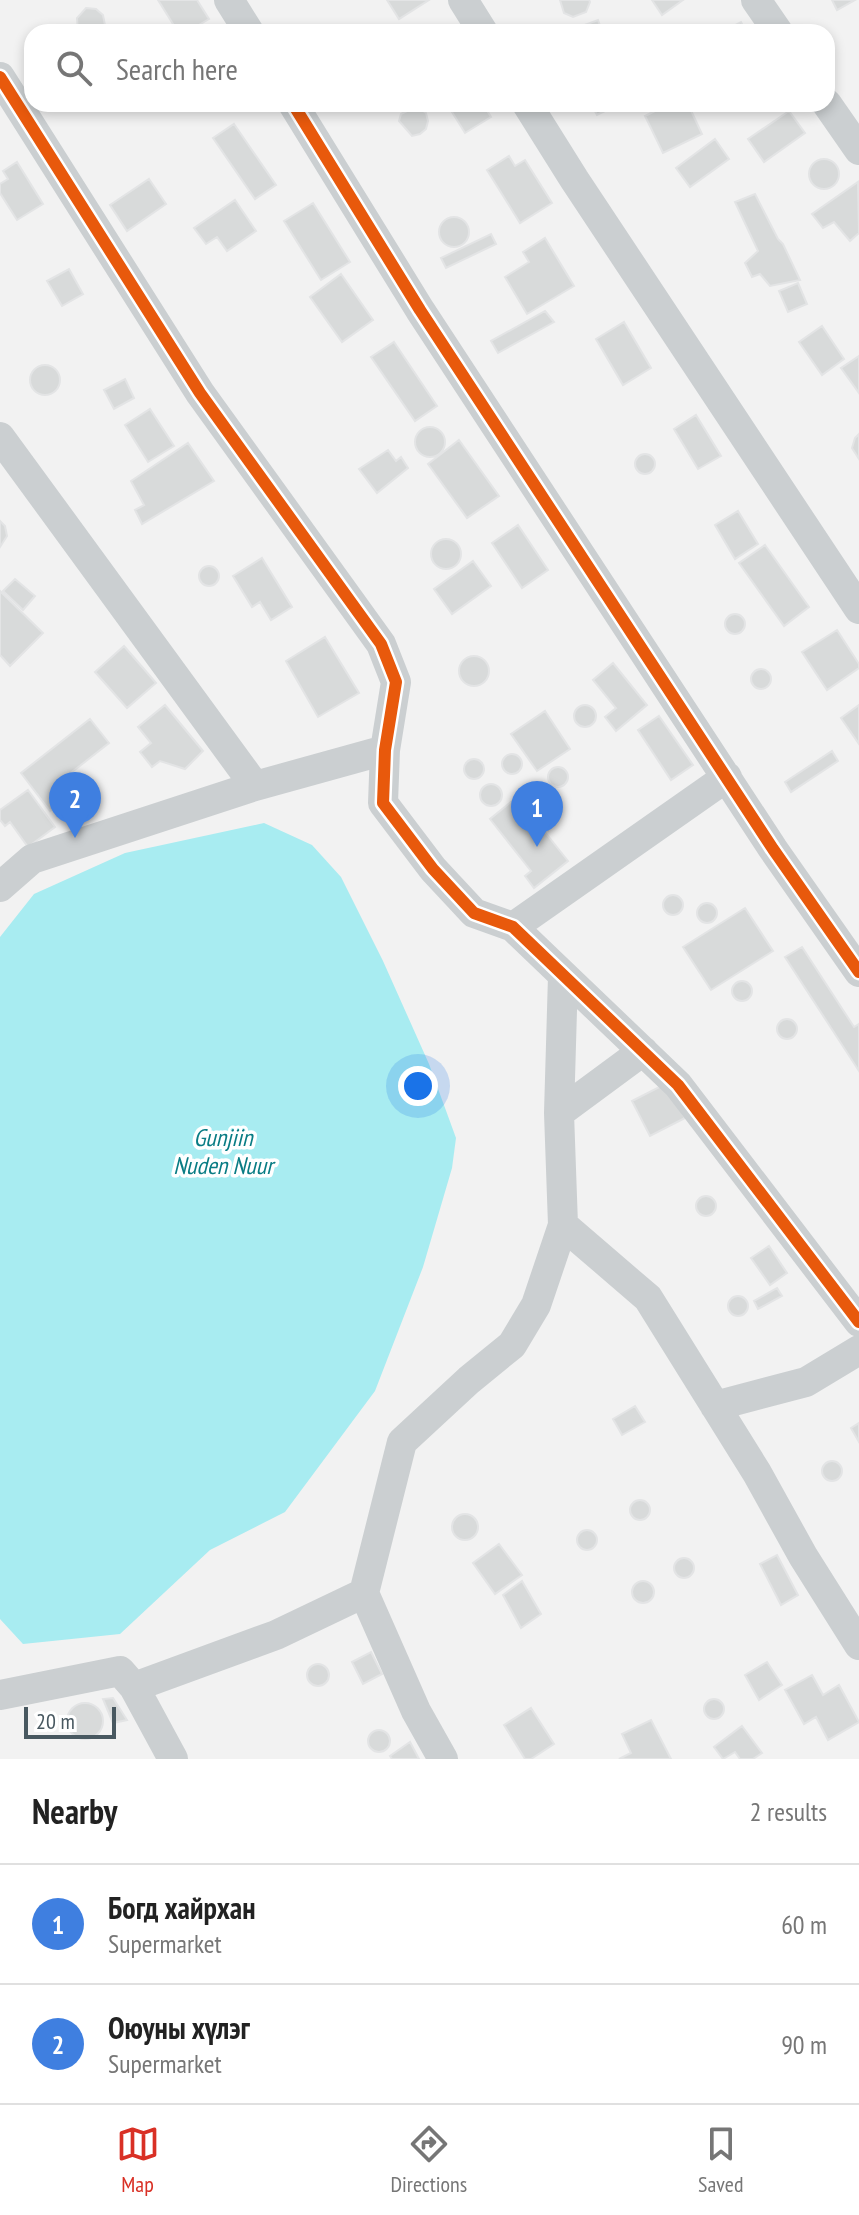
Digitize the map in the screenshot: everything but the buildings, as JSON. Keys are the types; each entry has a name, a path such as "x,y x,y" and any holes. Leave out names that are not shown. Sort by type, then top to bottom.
{"street":[{"path":"229,0 244,24"},
{"path":"463,0 478,24"},
{"path":"756,0 772,24"},
{"path":"0,77 200,393 381,644 396,682 385,750 383,803 433,869 474,913 513,927 678,1085 859,1322"},
{"path":"298,112 420,310 773,849 859,972"},
{"path":"532,112 859,609"},
{"path":"833,112 859,150"},
{"path":"0,437 255,786"},
{"path":"0,887 32,859 255,786 385,750"},
{"path":"513,927 727,777"},
{"path":"443,1759 416,1711 364,1593 402,1442 512,1345 536,1305 563,1225 559,1113 563,976"},
{"path":"559,1113 643,1051"},
{"path":"563,1225 648,1298 859,1645"},
{"path":"715,1406 806,1382 859,1350"},
{"path":"134,1687 276,1635 364,1593"},
{"path":"0,1695 120,1671 134,1687 173,1759"}],"water":[{"name":"Gunjiin Nuden Nuur","path":"264,823 312,845 341,877 429,1064 456,1138 452,1168 423,1267 375,1391 285,1512 210,1550 120,1634 23,1644 0,1619 0,937 34,894 125,853"}],"cycle path":[{"path":"0,77 200,393 381,644 396,682 385,750 383,803 433,869 474,913 513,927 678,1085 859,1322"},
{"path":"298,112 420,310 773,849 859,972"}],"place":[{"name":"Оюуны хүлэг","path":"75,838"},
{"name":"Богд хайрхан","path":"537,847"}]}
